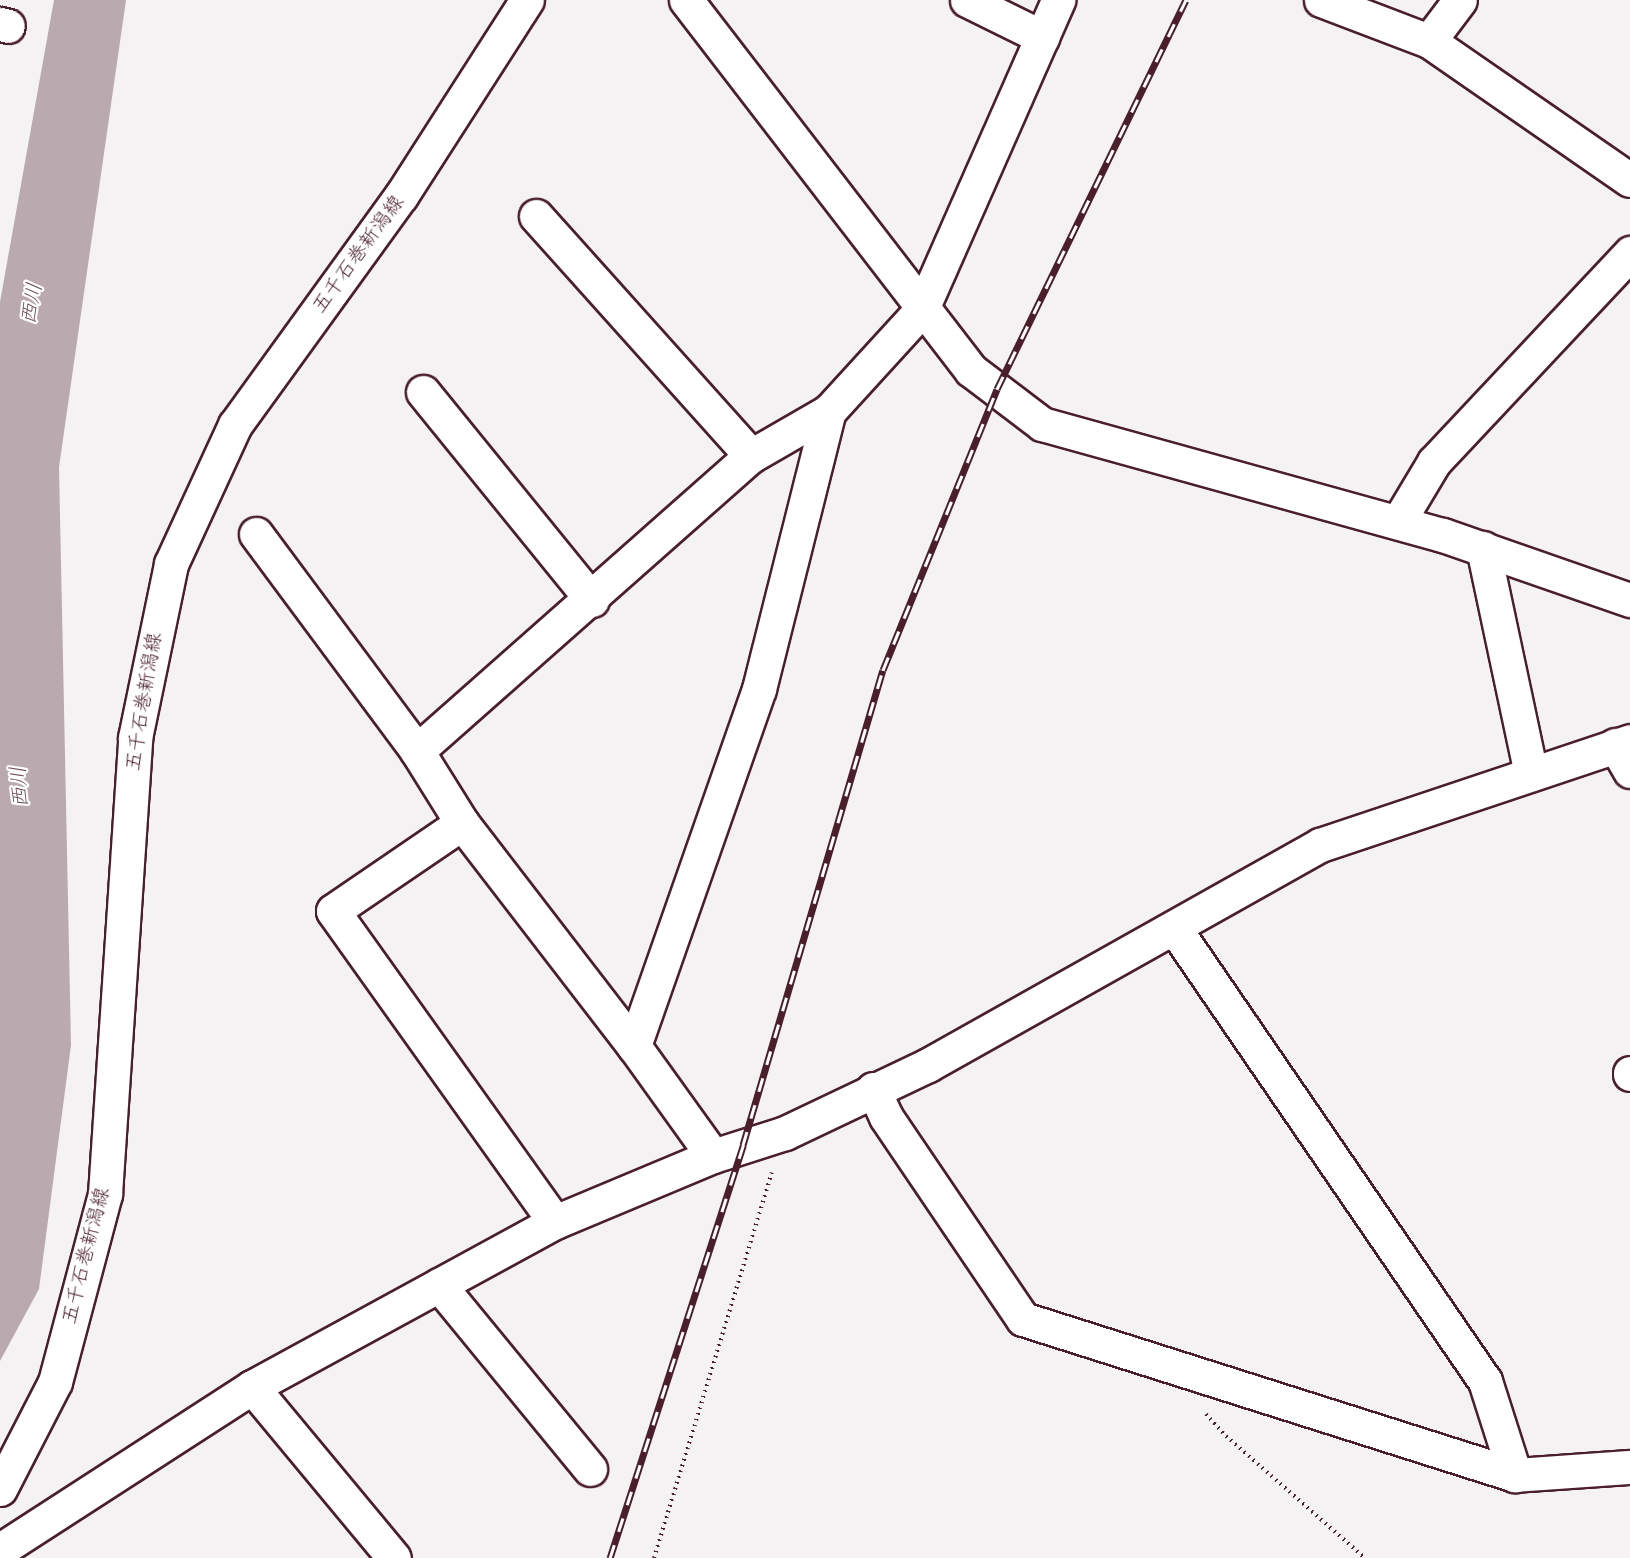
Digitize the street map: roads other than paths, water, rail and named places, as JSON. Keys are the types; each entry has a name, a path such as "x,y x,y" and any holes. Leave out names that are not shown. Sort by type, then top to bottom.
{"street":[{"name":"五千石巻新潟線","path":"0,1489 56,1382 105,1194 135,738 171,564 235,425 401,196 527,0"},
{"path":"686,0 971,370 1042,424 1398,522 1483,548 1630,600"},
{"path":"967,0 1042,37"},
{"path":"417,751 592,600 751,456 829,411 922,309 1058,0"},
{"path":"1321,0 1429,41 1630,180"},
{"path":"1429,41 1460,0"},
{"path":"536,216 751,456"},
{"path":"1398,522 1434,462 1630,253"},
{"path":"423,392 592,600"},
{"path":"634,1046 759,689 829,411"},
{"path":"256,534 417,751 462,823 634,1046 713,1156"},
{"path":"1483,548 1531,774"},
{"path":"0,1550 252,1387 555,1222 713,1156 785,1132 928,1065 1320,845 1531,774 1625,752"},
{"path":"462,823 333,911 555,1222"},
{"path":"1174,928 1485,1381 1515,1475"},
{"path":"873,1089 886,1117 1023,1319 1515,1475 1630,1467"},
{"path":"439,1285 590,1469"},
{"path":"252,1387 394,1558"}],"water":[{"name":"西川","path":"54,0 126,0 59,467 71,1045 39,1289 0,1361 0,302"}],"railway":[{"path":"610,1558 743,1145 883,670 997,389 1186,0"}]}
